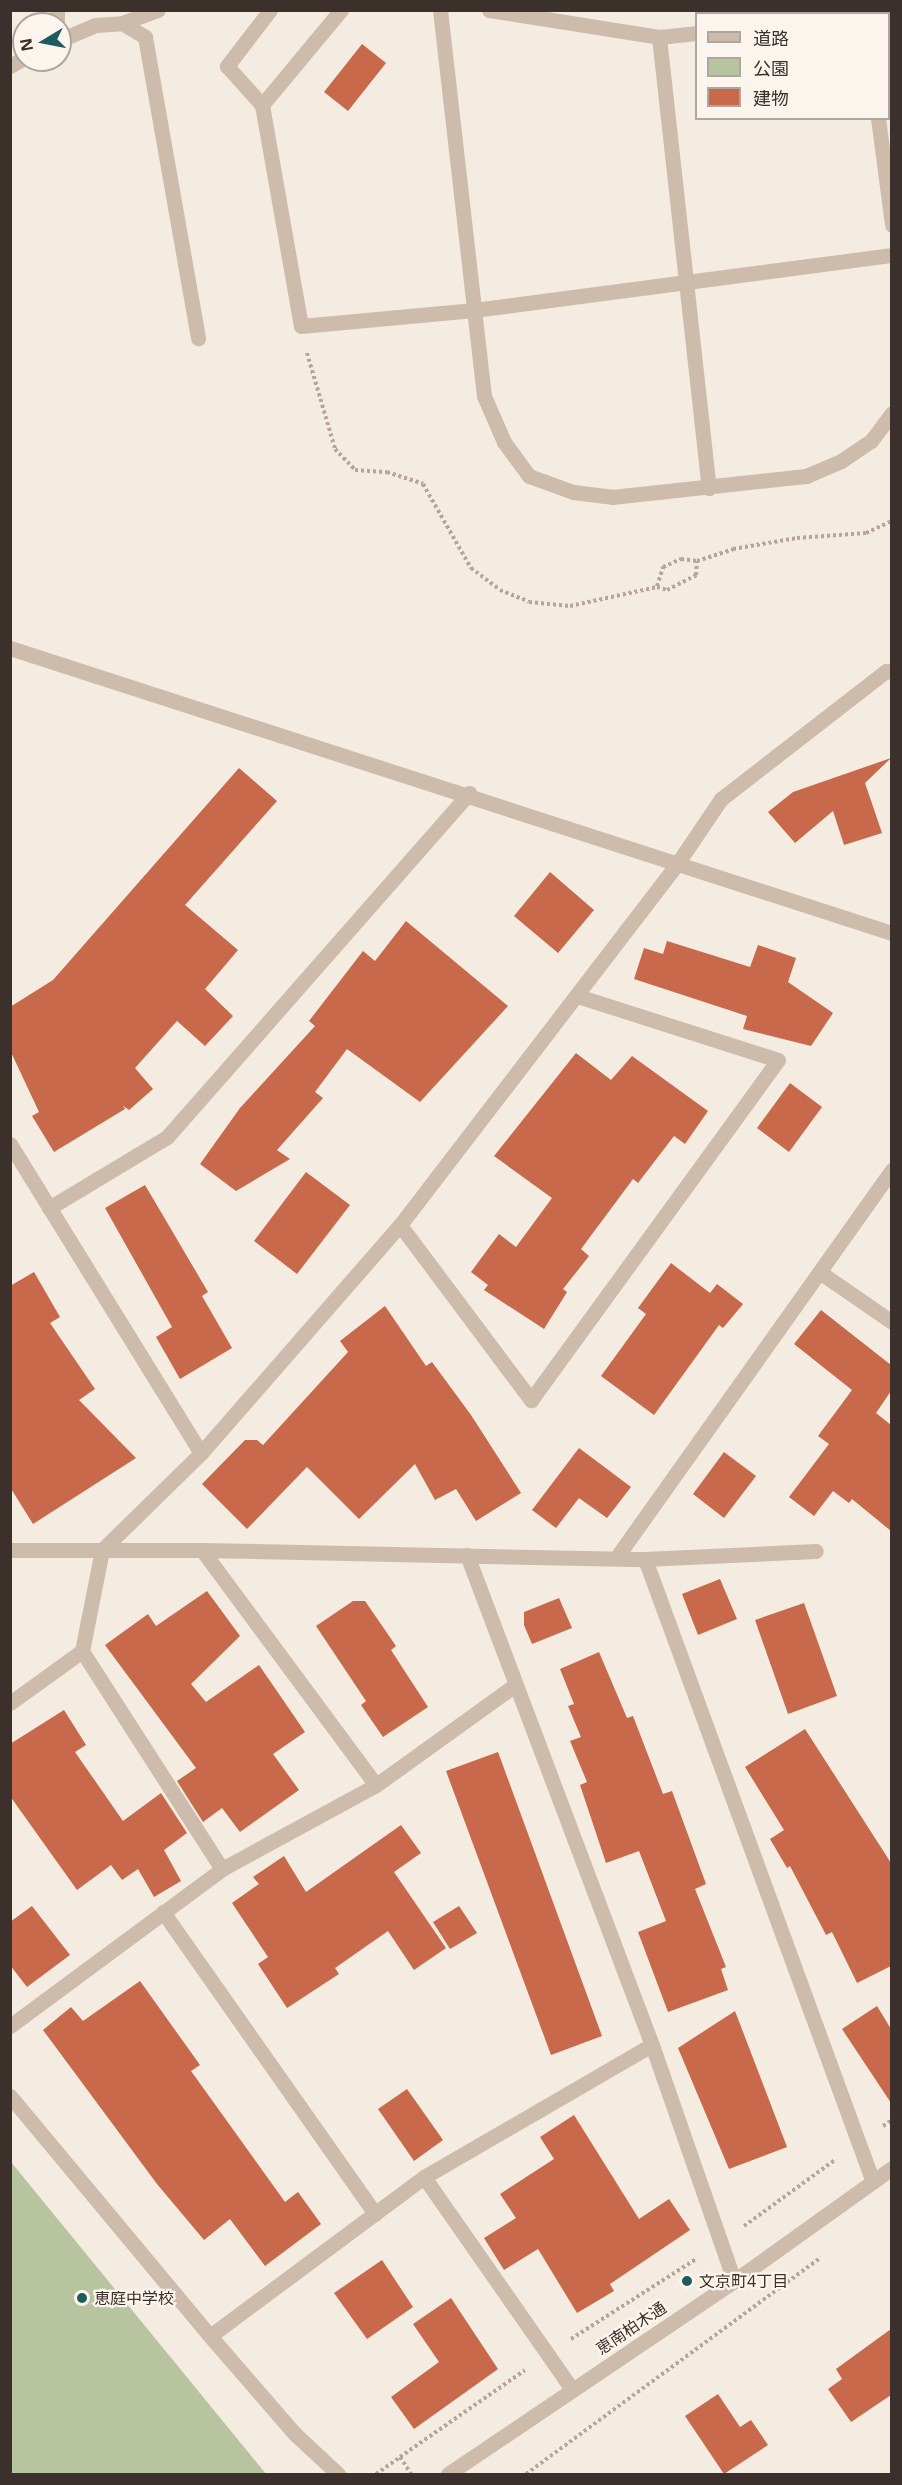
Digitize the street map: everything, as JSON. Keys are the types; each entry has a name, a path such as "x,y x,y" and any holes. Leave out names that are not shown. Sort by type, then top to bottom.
{"street":[{"path":"72,35 96,25 122,23 158,10"},
{"path":"270,10 226,66 262,105 301,326 474,310 891,255"},
{"path":"262,105 341,10"},
{"path":"440,10 483,396 504,442 529,476 573,492 612,497 806,476 841,461 871,441 891,413"},
{"path":"489,10 659,37 695,33"},
{"path":"122,23 145,37 198,338"},
{"path":"659,37 709,488"},
{"path":"878,120 891,225"},
{"path":"10,648 469,793 891,933"},
{"path":"10,1703 82,1651 102,1550 201,1453 400,1226 679,861 721,799 886,670 891,672"},
{"path":"49,1209 168,1137 469,793"},
{"path":"400,1226 531,1400 778,1060 577,996"},
{"path":"10,1144 201,1453"},
{"path":"616,1557 821,1274 891,1170"},
{"path":"821,1274 891,1322"},
{"path":"10,1550 202,1550 645,1559 816,1551"},
{"path":"202,1550 376,1785"},
{"path":"467,1556 652,2045 734,2281"},
{"path":"645,1559 873,2182"},
{"path":"82,1651 222,1869"},
{"path":"10,2026 222,1869 376,1785 515,1685"},
{"path":"163,1912 375,2214"},
{"path":"210,2336 424,2177 652,2045"},
{"path":"10,2096 210,2336 295,2434 338,2475"},
{"name":"恵南柏木通","path":"448,2475 734,2281 891,2168"},
{"path":"424,2177 572,2389"}],"path":[{"path":"301,326 320,406 335,449 355,470 387,472 423,484 471,568 500,590 529,602 570,606 657,586 667,590 696,575 697,561"},
{"path":"657,586 663,567 681,559 697,561 733,549 797,538 866,533 891,521"},
{"path":"376,2475 548,2354 721,2243 891,2120"},
{"path":"526,2475 824,2255"},
{"path":"399,2457 411,2475"}],"green space":[{"name":"恵庭中学校","path":"11,2162 266,2474 11,2474"}],"building":[{"path":"362,44 386,63 348,111 324,92"},
{"path":"891,758 865,783 882,833 844,845 833,811 795,843 768,812 793,792"},
{"path":"239,768 277,801 185,905 238,950 205,989 233,1016 205,1046 177,1021 135,1068 153,1089 129,1110 123,1106 125,1109 54,1152 32,1116 39,1112 10,1050 10,1007 53,980"},
{"path":"550,872 594,910 558,953 514,916"},
{"path":"406,921 508,1006 420,1102 347,1049 315,1092 323,1098 277,1150 290,1159 236,1191 200,1164 240,1108 315,1026 309,1021 363,951 375,961"},
{"path":"667,941 750,967 758,945 796,958 788,982 833,1013 811,1046 743,1029 747,1016 634,979 644,948 663,954"},
{"path":"576,1053 611,1080 632,1056 708,1111 685,1144 674,1136 638,1183 633,1179 581,1249 589,1256 563,1289 567,1292 544,1329 484,1290 488,1285 471,1272 499,1234 516,1247 552,1198 494,1156"},
{"path":"790,1083 822,1107 789,1152 757,1128"},
{"path":"306,1172 350,1205 297,1274 254,1241"},
{"path":"145,1185 208,1292 202,1296 232,1348 180,1379 156,1337 172,1327 105,1208"},
{"path":"671,1263 710,1293 717,1284 743,1304 723,1328 719,1325 654,1415 601,1376 646,1314 638,1308"},
{"path":"34,1272 60,1317 50,1323 95,1389 79,1400 136,1458 33,1524 10,1487 10,1286"},
{"path":"385,1306 426,1366 432,1362 471,1415 521,1493 476,1521 456,1489 435,1500 415,1464 359,1519 307,1467 247,1529 202,1484 245,1440 257,1440 263,1445 348,1352 340,1341"},
{"path":"821,1310 891,1365 891,1391 876,1413 891,1425 891,1531 852,1499 849,1503 833,1491 814,1516 789,1497 829,1444 818,1436 852,1390 794,1344"},
{"path":"579,1448 631,1487 607,1518 579,1498 556,1528 532,1510"},
{"path":"724,1452 756,1476 724,1518 693,1494"},
{"path":"720,1579 737,1619 698,1635 682,1594"},
{"path":"207,1591 240,1636 191,1684 206,1702 259,1665 305,1732 273,1754 299,1790 240,1832 222,1808 203,1822 177,1781 196,1768 105,1645 148,1614 156,1626"},
{"path":"559,1598 572,1628 532,1644 524,1625 524,1612"},
{"path":"353,1601 365,1601 396,1646 391,1650 428,1707 383,1737 361,1705 366,1701 316,1626"},
{"path":"804,1603 837,1696 788,1714 755,1620"},
{"path":"599,1652 627,1718 633,1716 663,1794 672,1791 706,1884 695,1889 726,1967 721,1969 728,1990 668,2012 638,1932 666,1921 639,1851 606,1863 580,1785 587,1782 570,1741 581,1737 568,1706 574,1704 560,1669"},
{"path":"64,1710 86,1745 75,1752 123,1821 161,1793 187,1833 164,1850 181,1881 154,1897 138,1869 122,1880 111,1865 77,1890 10,1796 10,1744"},
{"path":"805,1729 891,1863 891,1966 857,1983 832,1932 826,1935 790,1866 787,1868 770,1839 784,1830 745,1767"},
{"path":"498,1752 602,2036 551,2055 446,1771"},
{"path":"401,1825 421,1853 394,1872 446,1948 414,1970 388,1931 335,1968 339,1974 287,2008 258,1964 268,1957 232,1903 259,1884 253,1877 284,1856 306,1892"},
{"path":"32,1906 70,1955 27,1987 10,1965 10,1922"},
{"path":"459,1906 477,1933 450,1949 433,1922"},
{"path":"140,1981 200,2065 191,2071 285,2202 298,2192 321,2224 265,2266 230,2219 204,2240 157,2184 43,2030 71,2007 83,2021"},
{"path":"877,2006 891,2029 891,2103 842,2029"},
{"path":"735,2011 787,2147 729,2169 678,2048"},
{"path":"407,2089 443,2140 414,2161 378,2109"},
{"path":"574,2115 639,2219 669,2199 690,2230 610,2284 614,2291 577,2313 538,2249 504,2270 484,2238 516,2218 500,2194 554,2159 540,2137"},
{"path":"382,2260 413,2307 367,2339 334,2293"},
{"path":"451,2298 498,2369 414,2429 391,2397 439,2362 413,2324"},
{"path":"891,2329 891,2395 851,2422 828,2389 842,2379 836,2369"},
{"path":"718,2394 740,2427 751,2420 768,2445 724,2474 685,2416"}],"place":[{"name":"文京町4丁目","path":"687,2281"},
{"name":"恵庭中学校","path":"82,2298"}]}
